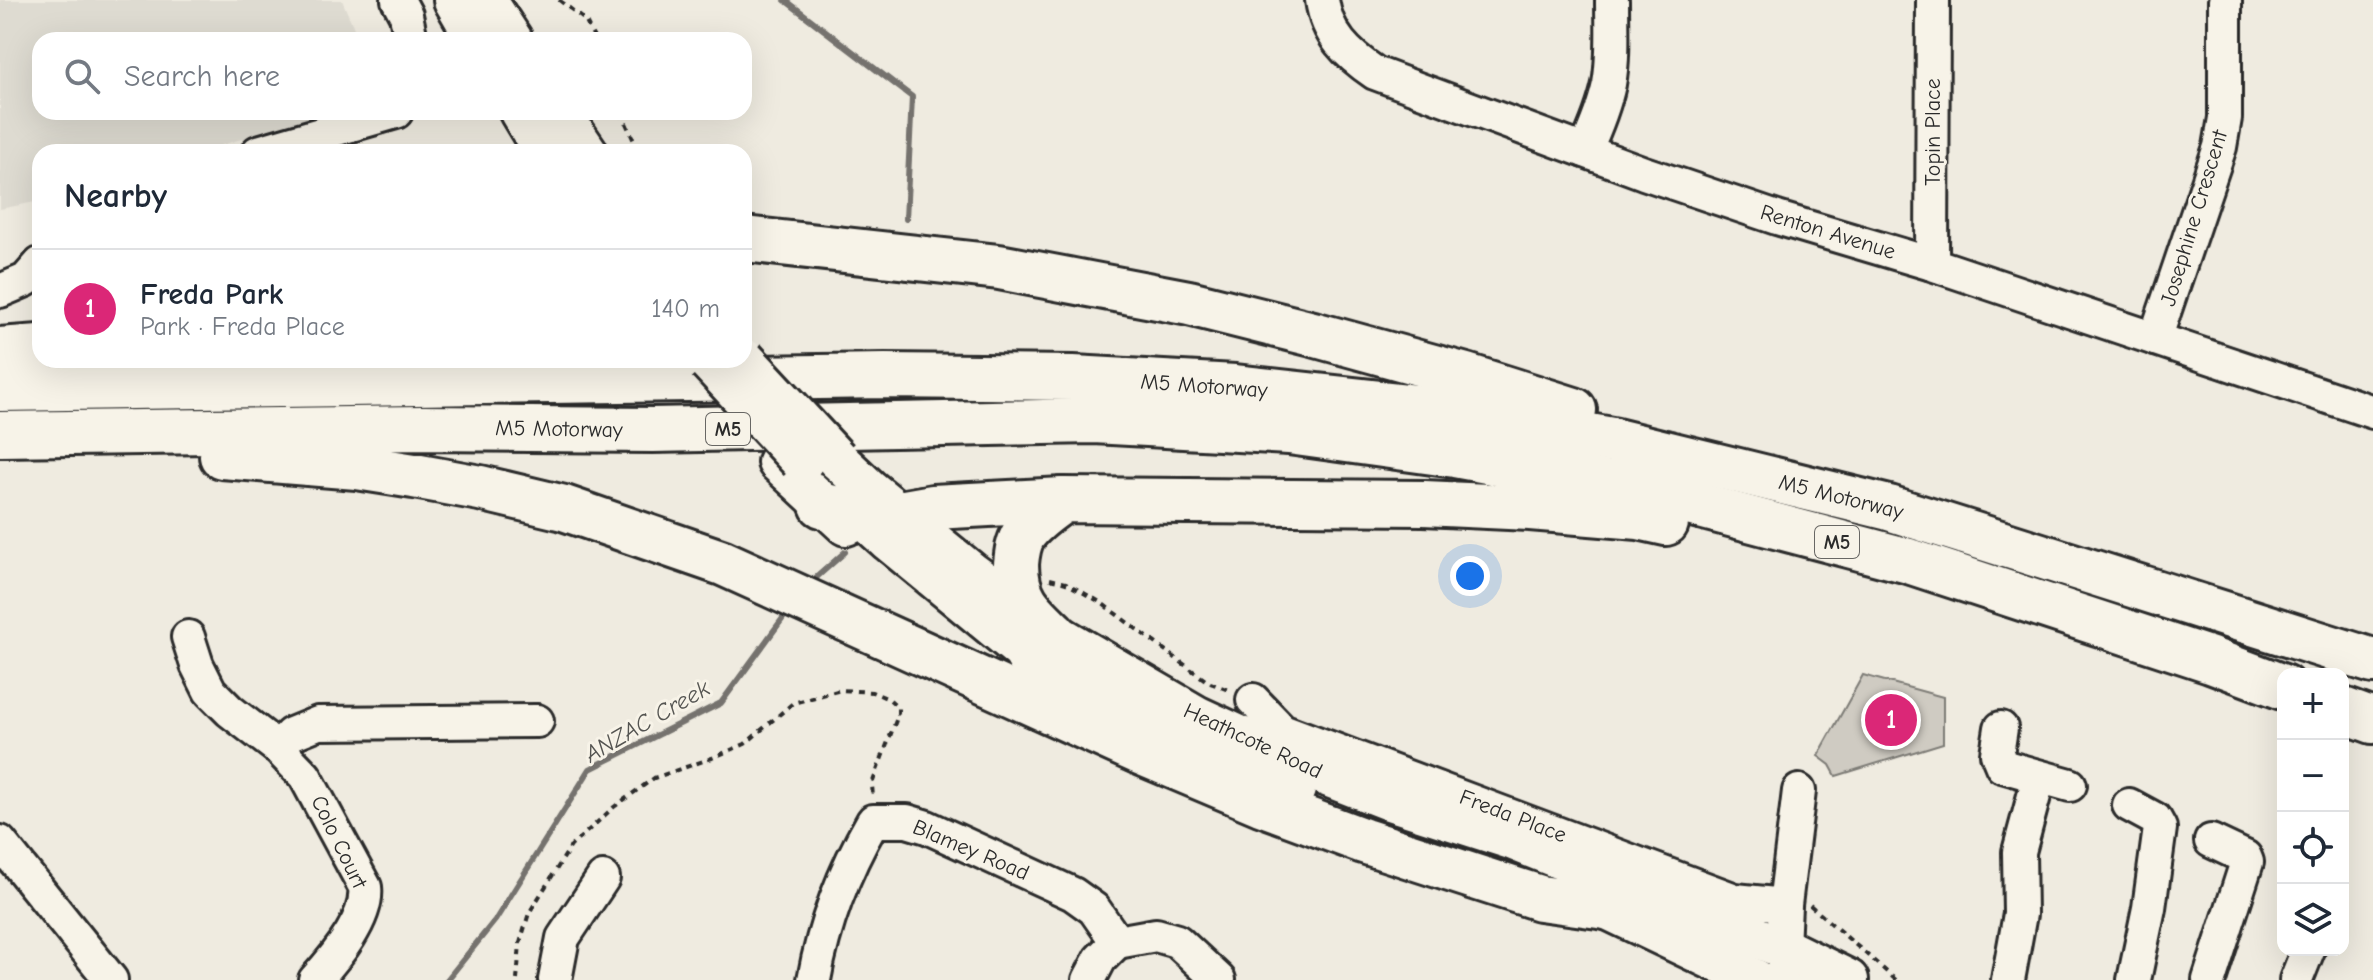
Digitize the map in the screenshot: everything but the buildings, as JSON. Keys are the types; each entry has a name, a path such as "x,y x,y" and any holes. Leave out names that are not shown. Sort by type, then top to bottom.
{"highway":[{"path":"758,243 999,267 1189,303 1466,376 1889,508"},
{"path":"0,350 32,348"},
{"path":"718,368 805,460 861,511 1054,654"},
{"name":"M5 Motorway","path":"0,389 885,376 1073,378 1235,387 1436,409 1597,438 1889,508 2373,661"},
{"name":"M5 Motorway","path":"0,434 422,428 653,430 1094,421 1289,432 1455,455 1632,488 1909,561 2211,660 2277,685"},
{"path":"0,447 207,454 357,467 480,488 564,508 748,573 1140,752 1261,803 1364,841 1540,898 1606,907"},
{"path":"861,511 1063,500 1424,503 1639,517 1851,565 2068,633 2211,660"},
{"path":"1054,654 1019,594 1017,549 1031,526 1063,500"},
{"path":"2349,712 2373,721"}],"main road":[{"path":"454,0 472,32"},
{"path":"486,0 507,32"},
{"path":"525,120 539,144"},
{"path":"565,120 582,144"},
{"path":"693,368 704,383 805,460"},
{"path":"749,368 805,460"},
{"name":"Heathcote Road","path":"1054,654 1109,706 1179,741 1256,774 1506,864 1606,907 1756,980"},
{"name":"Heathcote Road","path":"1054,654 1317,772 1389,800 1511,839 1789,964 1848,980"}],"street":[{"path":"398,0 406,15 409,32"},
{"name":"Renton Avenue","path":"1322,0 1333,33 1351,57 1375,73 1777,218 1932,264 2373,412"},
{"path":"1585,151 1601,114 1610,82 1612,0"},
{"name":"Topin Place","path":"1932,264 1933,0"},
{"name":"Josephine Crescent","path":"2155,339 2220,147 2225,106 2225,0"},
{"path":"286,144 368,120"},
{"path":"0,291 26,280 32,273"},
{"name":"Colo Court","path":"188,637 210,691 230,711 278,748 305,776 365,887 364,911 315,980"},
{"name":"Freda Place","path":"1253,700 1282,730 1735,900 1794,904"},
{"path":"278,748 291,734 318,723 537,721"},
{"path":"2001,728 1997,754 2002,766 2070,785"},
{"path":"2008,980 2020,914 2019,852 2039,777"},
{"path":"1789,964 1799,791"},
{"path":"2129,805 2155,819 2160,828 2149,908 2134,980"},
{"path":"814,980 827,924 841,883 873,821"},
{"name":"Blamey Road","path":"873,821 907,821 927,827 1073,894 1094,909 1117,942"},
{"path":"2209,980 2247,862 2245,857 2211,841"},
{"path":"0,842 111,980"},
{"path":"555,980 563,938 603,878"},
{"path":"1089,980 1100,959 1117,942 1156,935 1177,941 1219,980"},
{"path":"2296,980 2306,956"}],"path":[{"path":"559,0 585,20 591,32"},
{"path":"625,120 635,144"},
{"path":"1045,577 1066,583 1100,602 1208,682 1253,700"},
{"path":"517,980 520,943 529,913 571,846 614,807 654,778 745,744 793,703 841,690 872,692 889,699 898,707 898,715 872,784 873,821"},
{"path":"1794,904 1807,902 1896,980"}],"shaded area":[{"path":"0,0 342,0 356,32 32,32 32,120 303,120 225,144 32,144 32,203 0,209"},
{"path":"1863,675 1943,697 1943,743 1836,776 1830,765 1818,756"}],"waterway":[{"name":"ANZAC Creek","path":"785,0 912,97 906,219"},
{"name":"ANZAC Creek","path":"810,583 845,552"},
{"name":"ANZAC Creek","path":"447,980 496,919 590,769 721,703 786,614"}],"place":[{"name":"Freda Park","path":"1891,720"}]}
